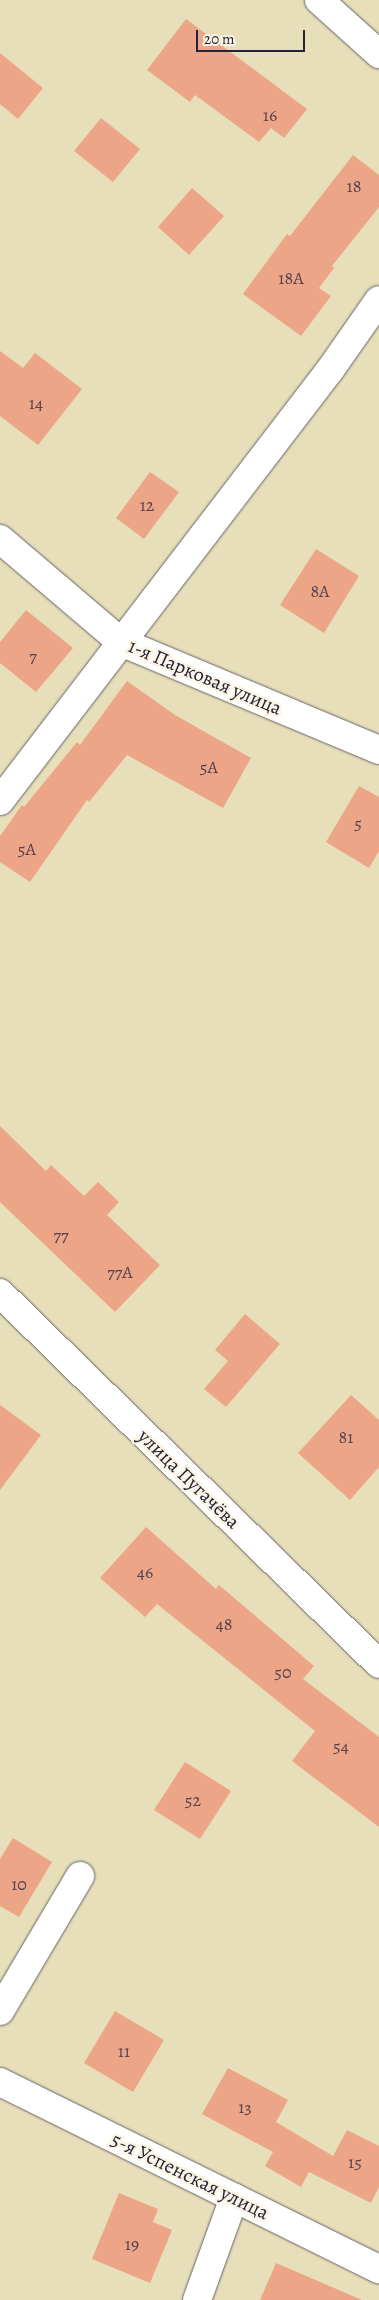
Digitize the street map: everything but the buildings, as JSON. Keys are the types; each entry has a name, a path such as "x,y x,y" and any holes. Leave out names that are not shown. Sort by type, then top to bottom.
{"street":[{"path":"319,0 379,54"},
{"path":"0,801 330,370 379,300"},
{"name":"1-я Парковая улица","path":"0,539 121,642 379,750"},
{"name":"улица Пугачёва","path":"0,1293 379,1664"},
{"path":"0,2011 80,1876"},
{"name":"5-я Успенская улица","path":"0,2082 379,2269"},
{"path":"197,2300 234,2198"}]}
